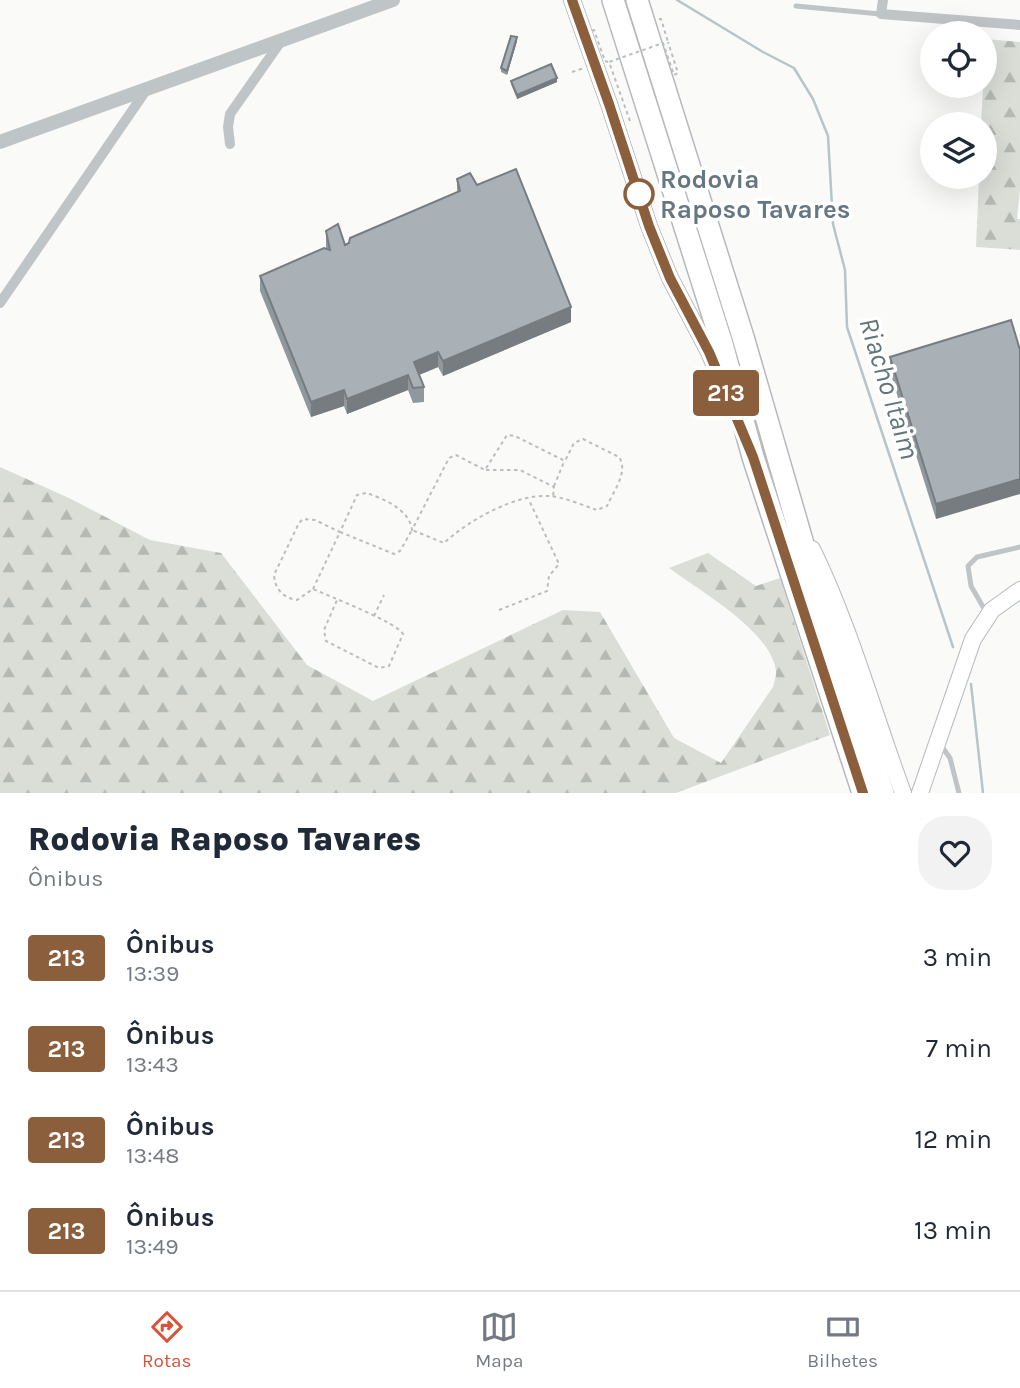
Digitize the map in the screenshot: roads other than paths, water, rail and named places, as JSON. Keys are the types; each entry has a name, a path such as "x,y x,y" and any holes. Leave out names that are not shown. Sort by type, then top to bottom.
{"highway":[{"path":"613,0 722,344 753,457 863,793"},
{"path":"637,0 743,337 793,511 883,793"}],"main road":[{"path":"572,0 649,226 670,278 709,352 753,457"},
{"path":"793,511 823,571 902,793"},
{"path":"920,793 974,639 988,614 1020,590"},
{"path":"895,774 909,776 929,768"}],"street":[{"path":"0,142 393,0"},
{"path":"883,0 881,15 1020,25"},
{"path":"230,144 230,114 282,40"},
{"path":"0,303 5,285 147,89"}],"lane":[{"path":"796,6 881,15"},
{"path":"988,614 971,586 968,566 977,557 1020,547"},
{"path":"938,742 950,758 959,793"}],"waterway":[{"name":"Riacho Itaim","path":"677,0 794,68 813,99 828,136 833,224 845,270 847,327 953,647"},
{"name":"Riacho Itaim","path":"971,684 983,793"}],"place":[{"name":"Rodovia Raposo Tavares","path":"639,194"}]}
